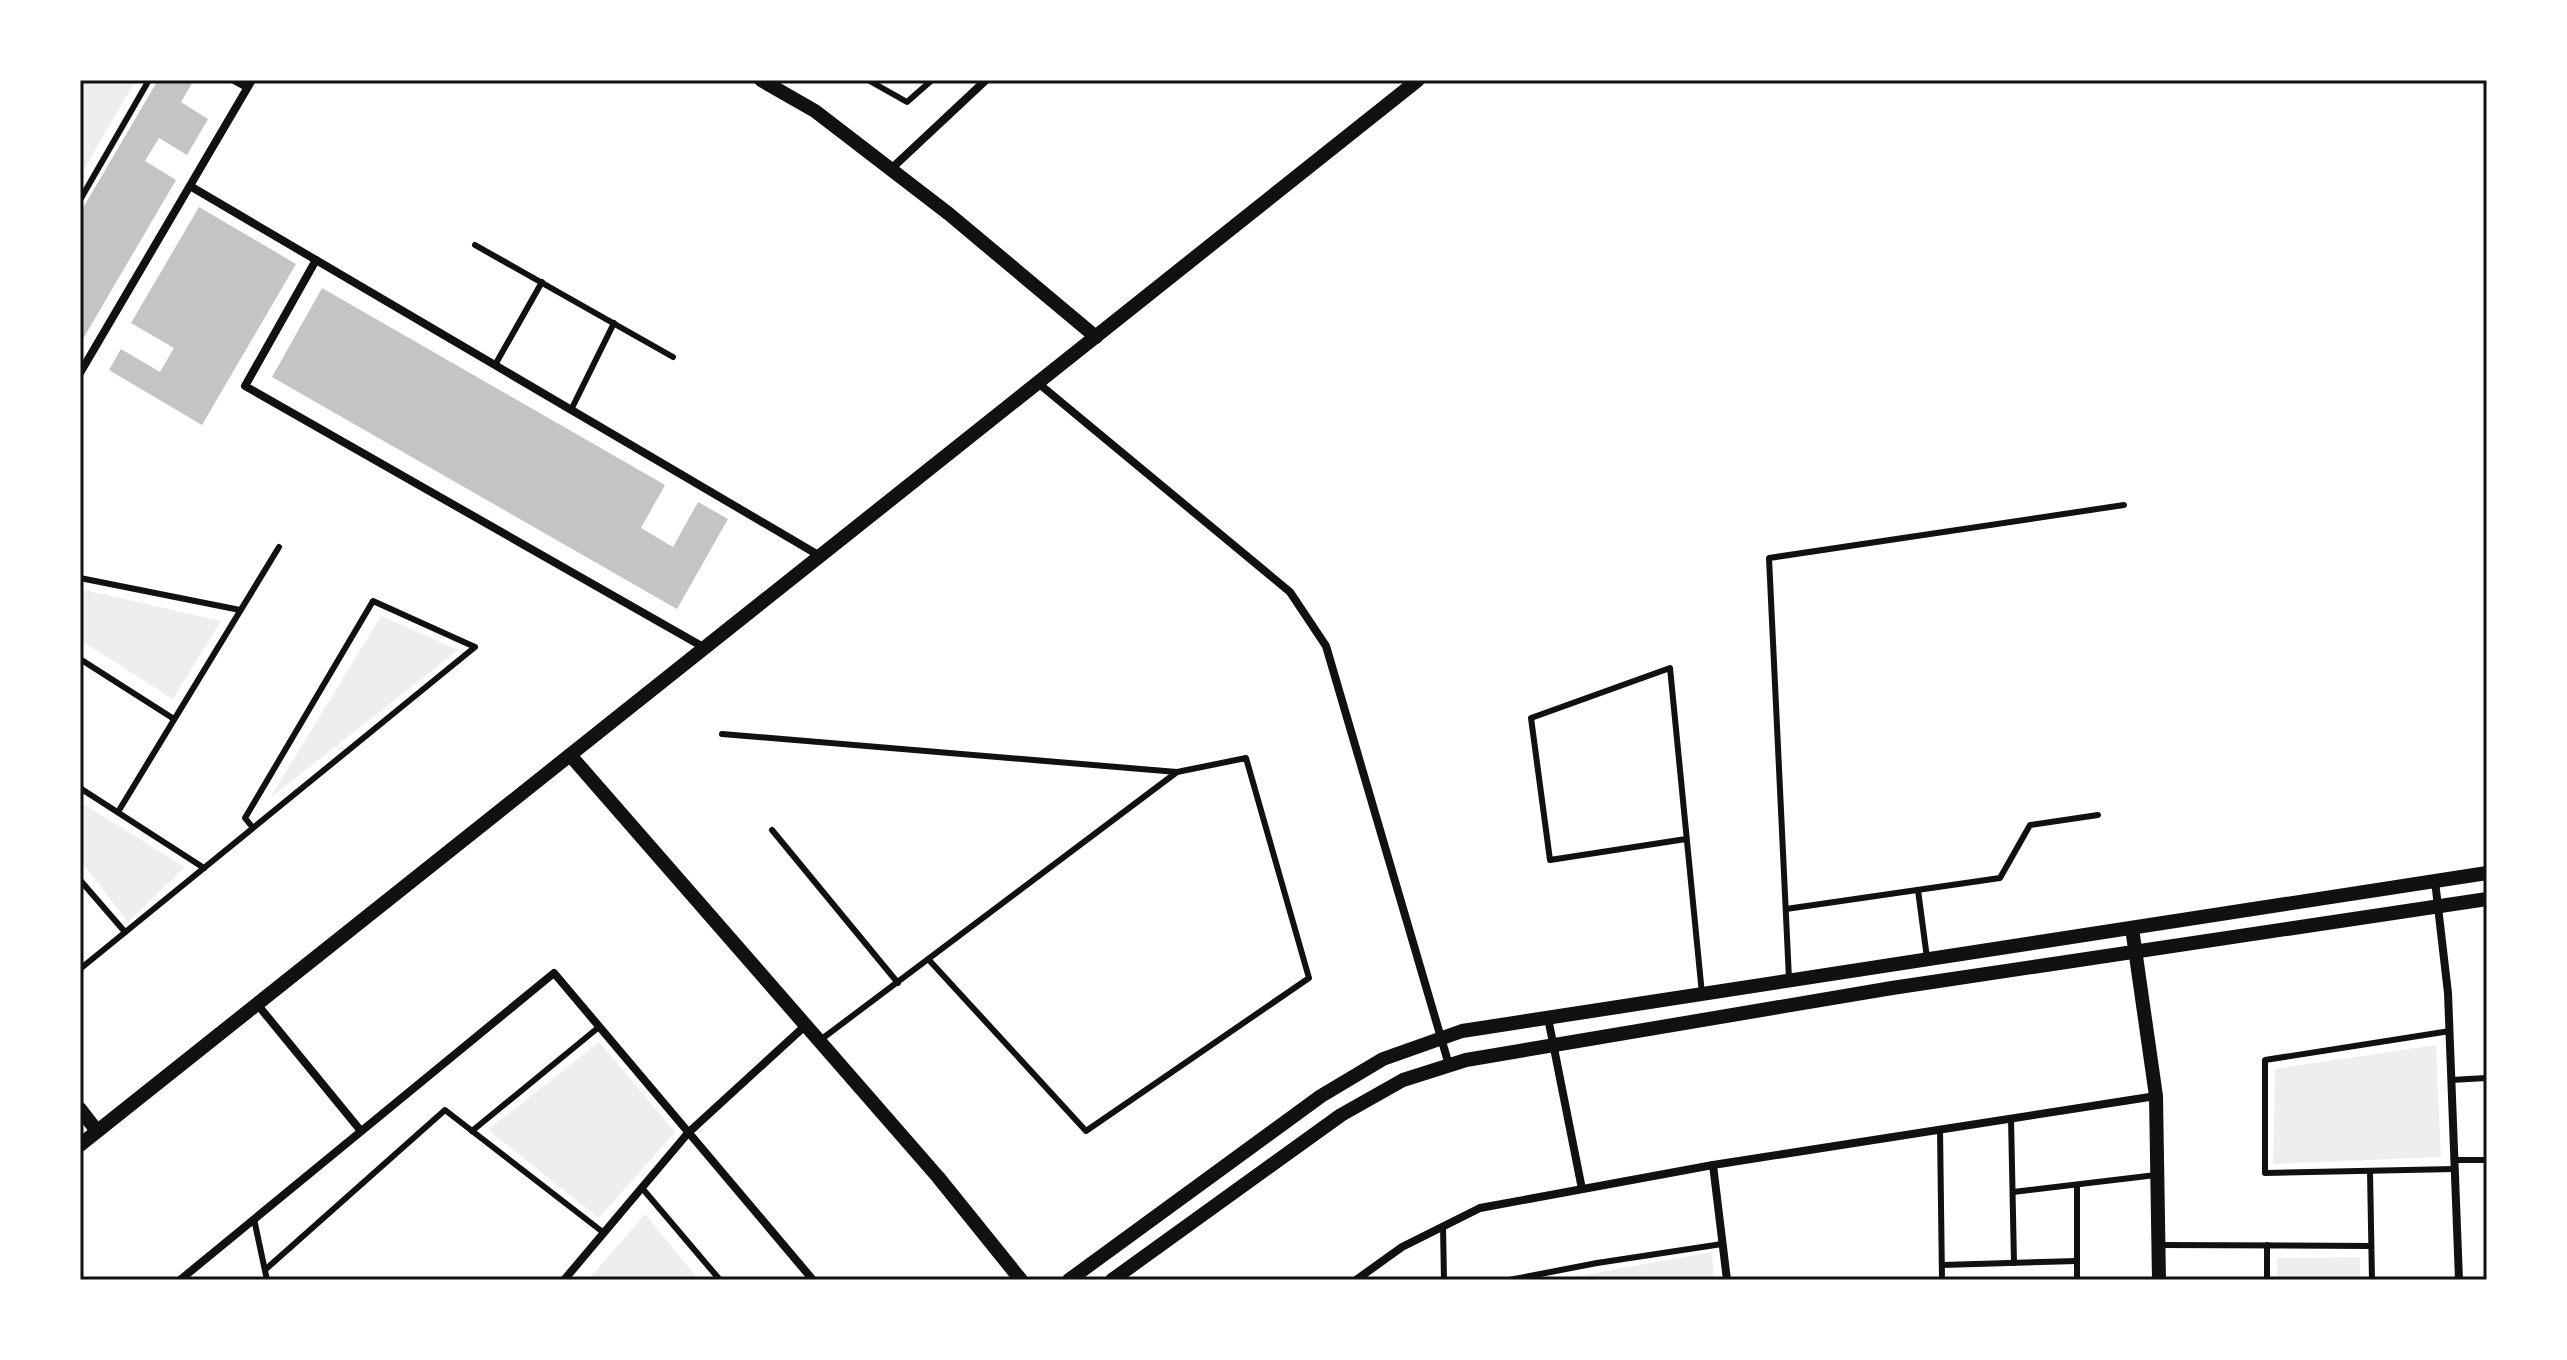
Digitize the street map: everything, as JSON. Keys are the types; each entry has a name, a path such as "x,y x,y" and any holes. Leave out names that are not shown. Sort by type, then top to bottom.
{"street":[{"path":"80,373 84,357 250,84 234,80"},
{"path":"761,80 815,111 891,169 1096,337"},
{"path":"891,169 986,80"},
{"path":"80,1145 1418,80"},
{"path":"190,186 820,556"},
{"path":"316,260 245,386 705,648"},
{"path":"1038,383 1290,592 1326,646 1449,1065"},
{"path":"570,755 938,1177 1021,1280"},
{"path":"1069,1280 1321,1096 1383,1059 1462,1031 2487,873"},
{"path":"2435,881 2448,993 2459,1280"},
{"path":"1112,1280 1341,1115 1403,1080 1466,1060 1892,988 2487,899"},
{"path":"2132,928 2156,1096 2159,1280"},
{"path":"180,1280 554,973 813,1280"},
{"path":"257,1004 361,1131"},
{"path":"1548,1018 1582,1189"},
{"path":"564,1280 688,1133 806,1025"},
{"path":"1356,1280 1402,1247 1480,1208 1713,1165 2156,1096"},
{"path":"80,1109 97,1131"},
{"path":"1713,1165 1727,1280"}],"lane":[{"path":"80,200 149,80"},
{"path":"868,80 907,102 932,80"},
{"path":"475,245 673,357"},
{"path":"495,365 542,282"},
{"path":"571,410 614,323"},
{"path":"1789,981 1769,558 2124,505"},
{"path":"118,812 279,547"},
{"path":"80,578 240,610"},
{"path":"80,969 125,932 204,868 475,647 373,601 245,818 253,828"},
{"path":"80,659 174,719"},
{"path":"1686,839 1550,860 1531,718 1670,668 1702,994"},
{"path":"722,734 1177,772 1246,758 1309,978 1086,1131 929,960"},
{"path":"819,1041 1177,772"},
{"path":"80,788 204,868"},
{"path":"1786,909 2000,878 2030,825 2098,815"},
{"path":"772,830 898,983"},
{"path":"80,880 125,932"},
{"path":"1918,890 1927,960"},
{"path":"472,1131 599,1027"},
{"path":"2450,1031 2265,1060 2265,1173 2370,1171 2487,1160"},
{"path":"2451,1080 2487,1078"},
{"path":"266,1269 445,1110 604,1233"},
{"path":"2011,1118 2014,1263"},
{"path":"1940,1129 1942,1280"},
{"path":"2370,1171 2372,1280"},
{"path":"2013,1192 2157,1175"},
{"path":"2077,1185 2077,1280"},
{"path":"642,1188 720,1280"},
{"path":"254,1219 267,1280"},
{"path":"1443,1226 1444,1280"},
{"path":"1509,1280 1722,1244"},
{"path":"2158,1245 2371,1246"},
{"path":"2267,1245 2267,1280"},
{"path":"1942,1265 2077,1261"}],"shaded area":[{"path":"80,80 136,80 80,176"},
{"path":"80,589 221,621 173,699 80,640"},
{"path":"381,616 458,650 270,798"},
{"path":"80,802 185,867 128,922 80,860"},
{"path":"599,1042 675,1132 599,1218 488,1130"},
{"path":"2436,1045 2441,1157 2273,1164 2275,1069"},
{"path":"645,1214 699,1280 588,1280"},
{"path":"1712,1252 1714,1280 1556,1280"},
{"path":"2360,1257 2360,1280 2277,1280 2277,1258"}],"building":[{"path":"158,80 194,80 181,102 208,119 187,155 159,138 145,161 176,180 80,344 80,213"},
{"path":"199,207 296,264 202,425 109,370 121,349 160,372 174,348 131,323"},
{"path":"322,288 665,485 641,528 673,547 698,502 728,519 677,609 272,377"}]}
